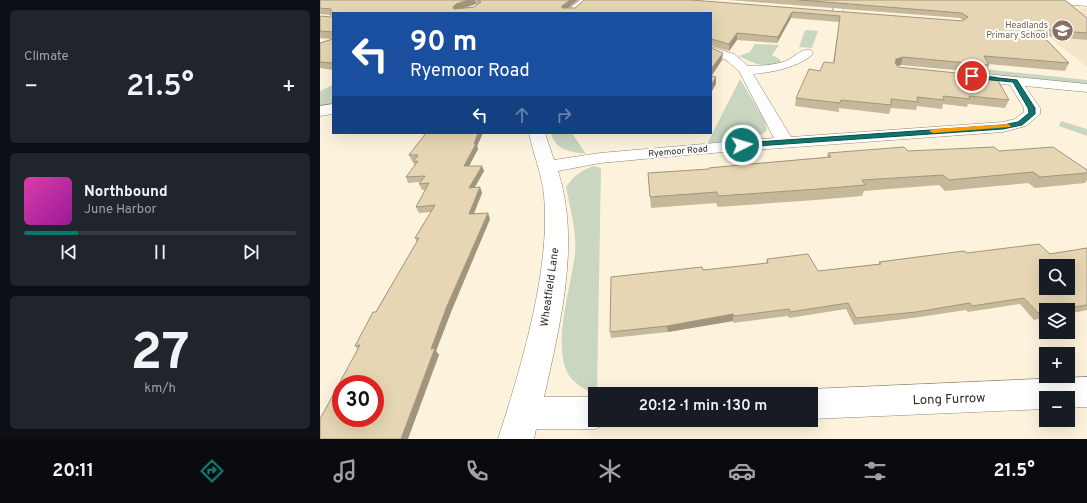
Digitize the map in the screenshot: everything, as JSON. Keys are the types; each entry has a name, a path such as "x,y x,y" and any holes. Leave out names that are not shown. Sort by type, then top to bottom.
{"street":[{"path":"570,12 585,0"},
{"path":"838,13 841,0"},
{"path":"1050,0 1087,3"},
{"path":"712,50 730,56 739,62 745,70 785,142"},
{"path":"745,70 788,65 807,53"},
{"path":"954,75 1087,88"},
{"name":"Ryemoor Road","path":"547,167 600,158 785,142 1003,127 1020,123 1032,114 1032,108 1015,81"},
{"path":"320,111 332,108"},
{"name":"Wheatfield Lane","path":"520,426 547,316 554,264 556,231 554,194 537,134"},
{"name":"Long Furrow","path":"818,404 1087,392"},
{"path":"520,426 588,414"}],"shaded area":[{"name":"Headlands Primary School","path":"1078,7 1087,8 1087,67 1031,23 1081,11"}],"green space":[{"path":"805,30 818,31 812,48 799,47"},
{"path":"755,44 779,45 772,55 779,59 782,63 760,65 739,56 750,52"},
{"path":"984,69 1087,80 1087,86 986,75"},
{"path":"740,79 765,121 767,130 761,135 746,140 707,144"},
{"path":"332,85 332,106 320,108 320,91"},
{"path":"1061,121 1087,129 1087,136 1059,126"},
{"path":"551,134 573,134 586,154 564,149 560,147 553,139"},
{"path":"593,166 601,168 597,387 588,387 588,391 569,376 563,359 562,345 564,314 575,254 573,220 566,187 571,180"}],"building":[{"path":"320,0 468,0 456,4 453,7 454,9 474,7 481,2 477,0 570,0 562,6 562,8 575,8 584,0 691,0 962,21 968,17 962,13 799,0 1065,0 1087,18 1087,33 1036,29 1069,63 984,56 989,65 903,57 896,59 895,63 898,67 996,77 1009,100 969,96 970,99 943,96 944,100 917,97 918,102 891,99 891,105 841,100 840,103 796,98 809,69 820,71 824,62 834,63 840,16 792,12 778,37 737,33 729,44 712,39 712,12 332,12 332,32 320,31 320,16 331,17 331,9 320,8"},
{"path":"332,39 332,63 320,62 320,43"},
{"path":"712,48 723,53 712,68"},
{"path":"712,76 716,77 712,83"},
{"path":"425,134 478,134 474,144 476,144 464,166 482,166 469,188 480,187 469,214 488,213 447,306 431,349 435,348 401,439 320,439 320,419 332,397 332,427 384,427 384,375 344,375 360,345 355,346 373,312 376,312 419,238 415,238 435,205 416,207 429,183 419,184 425,176 406,177 418,161 413,162 418,155 409,155"},
{"path":"904,147 908,151 994,147 999,151 1053,147 1087,170 1087,173 1040,177 1033,172 949,180 943,175 862,180 865,185 818,189 718,196 717,192 650,197 648,173 709,169 831,157 828,153"},
{"path":"1039,244 1050,254 1087,248 1087,305 1075,307 1075,303 1039,303 1038,313 1024,298 972,306 970,303 916,312 856,318 848,303 790,312 789,309 734,316 733,314 667,326 610,332 611,277 702,267 703,270 768,263 767,259 808,254 818,271 881,264 879,262 964,251 967,253"}],"slow traffic":[{"path":"933,131 1008,126"}],"place":[{"name":"Headlands Primary School","path":"1063,30"}],"route":[{"path":"742,145 1003,127 1020,123 1032,114 1032,108 1015,81 972,76"}]}
